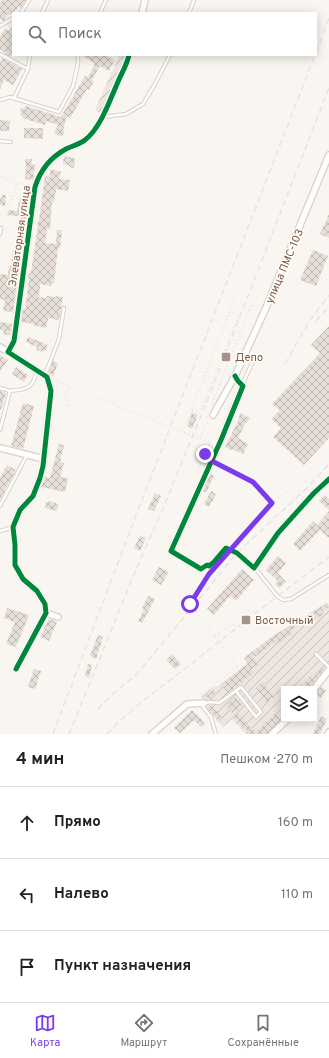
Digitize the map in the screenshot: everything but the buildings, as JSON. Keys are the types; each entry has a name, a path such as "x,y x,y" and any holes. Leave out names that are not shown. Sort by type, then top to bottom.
{"street":[{"path":"142,12 146,0"},
{"name":"Элеваторная улица","path":"8,352 14,341 38,178 49,162 64,150 85,140 93,132 103,117 129,56"},
{"name":"улица ПМС-103","path":"211,414 235,376 265,310 329,155"},
{"path":"0,347 47,377 51,391 44,459 40,478 33,496 20,510 13,527 15,565 23,578 37,591 45,604 46,613 16,669"},
{"path":"235,376 243,386 222,440 171,551 201,569 214,562 226,548 236,553 254,568 278,533 314,493 329,479"},
{"path":"0,448 44,459"},
{"path":"46,613 58,617"},
{"path":"316,686 329,670"},
{"path":"152,734 187,704 202,703"},
{"path":"272,734 285,722"}],"lane":[{"path":"22,12 29,0"},
{"path":"42,12 48,0"},
{"path":"100,12 106,0"},
{"path":"189,12 194,0"},
{"path":"0,26 12,19"},
{"path":"0,54 28,69"},
{"path":"14,98 28,69 30,56"},
{"path":"0,100 10,97 59,112 72,86 78,63 78,56"},
{"path":"103,117 126,114 143,104 169,56"},
{"path":"0,141 11,142"},
{"path":"0,234 1,228"},
{"path":"44,375 59,339 64,308"},
{"path":"243,386 254,359"},
{"path":"0,388 10,392 26,389 34,382 38,371"},
{"path":"0,430 10,392"},
{"path":"0,506 27,455"},
{"path":"0,531 13,527"},
{"path":"254,568 277,596 283,600 291,599 329,575"},
{"path":"316,654 329,667"},
{"path":"216,734 211,717 202,703 219,703 241,687 261,712 256,716 236,691"}],"path":[{"path":"0,177 36,187"},
{"path":"0,216 4,213 10,203 18,183"},
{"path":"182,432 192,410 234,297"},
{"path":"211,406 251,306 265,310"},
{"path":"192,410 199,414 239,315 229,311"},
{"path":"56,380 210,442 198,468"},
{"path":"68,405 69,400 64,397 69,386"},
{"path":"200,438 208,422 208,420 206,420 211,414"},
{"path":"204,457 253,482 272,503"},
{"path":"187,704 238,667 190,604 209,574 272,503 290,489"},
{"path":"214,636 233,624 235,626 256,609"}],"shaded area":[{"path":"119,56 127,56 101,113 95,110"},
{"path":"327,603 329,605 329,669 315,686 281,686 281,722 269,734 246,734 232,719 223,727 207,708 201,696 215,686 218,686 247,664 244,658 273,636"}],"railway":[{"path":"317,49 329,18"},
{"path":"53,734 135,518 315,56"},
{"path":"69,734 209,396 329,88"},
{"path":"285,364 310,320 329,295"},
{"path":"316,321 329,306"},
{"path":"98,709 115,692 137,674 237,553 309,486 329,464"},
{"path":"107,734 150,696 329,557"}],"cycle path":[{"path":"16,669 46,613 45,604 37,591 23,579 15,565 13,527 20,510 33,496 40,478 43,466 51,391 47,377 8,352 14,341 35,187 43,170 51,160 66,149 85,140 95,129 108,106 129,56"},
{"path":"235,376 243,386 221,440 171,551 201,569 214,562 226,548 237,553 254,568 278,533 314,493 329,479"}],"place":[{"name":"Депо","path":"226,357"},
{"name":"Восточный","path":"246,620"}],"route":[{"path":"190,604 209,574 272,503 253,482 204,457 205,454"}]}
